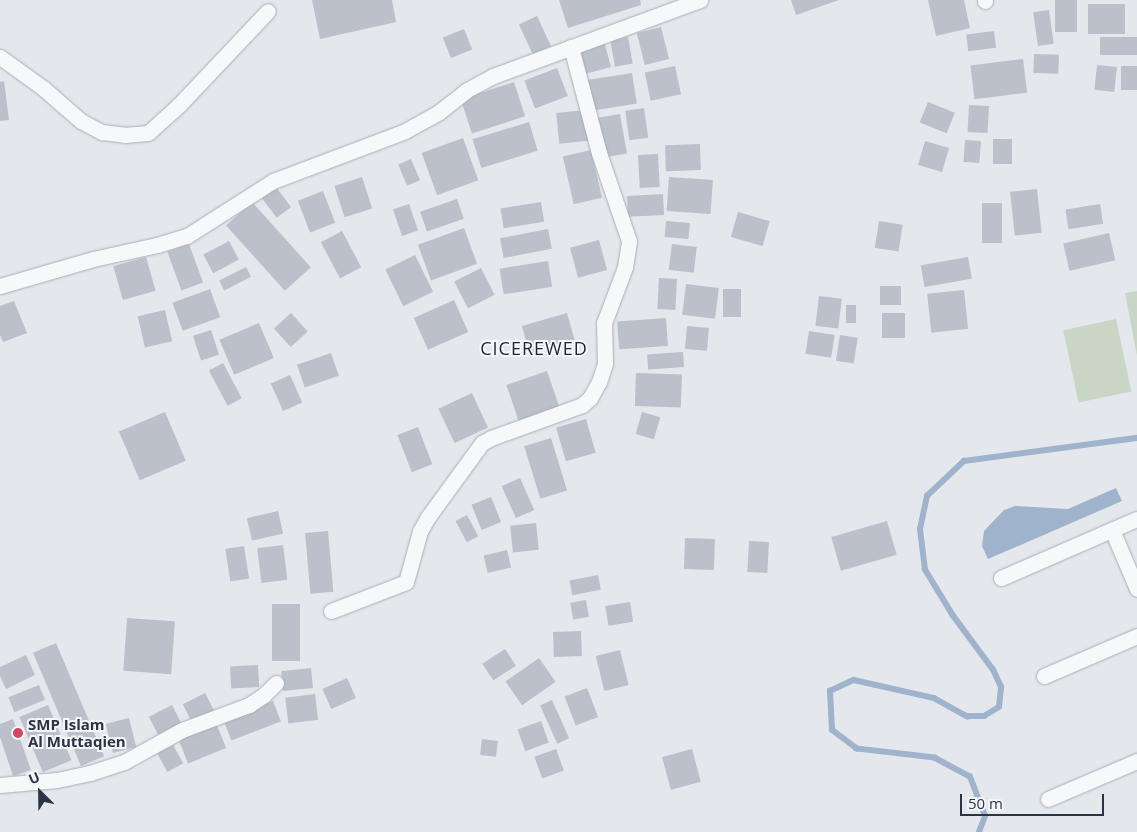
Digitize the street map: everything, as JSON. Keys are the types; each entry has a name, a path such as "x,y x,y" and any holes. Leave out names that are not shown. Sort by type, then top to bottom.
{"street":[{"path":"0,286 84,261 157,246 187,236 273,181 405,131 439,112 467,90 493,76 700,0"},
{"path":"0,57 43,88 82,121 102,132 125,135 148,133 180,105 268,11"},
{"path":"330,611 405,584 410,574 420,531 470,457 484,441 582,405 590,398 599,382 605,363 604,323 626,267 629,245 627,233 599,153 572,48"},
{"path":"1001,578 1137,519"},
{"path":"1112,530 1137,588"},
{"path":"1044,676 1137,636"},
{"path":"0,785 57,780 90,773 124,762 182,730 249,705 264,695 276,683"},
{"path":"1048,799 1137,761"}],"green space":[{"path":"1137,291 1137,356 1125,293"},
{"path":"1116,319 1131,391 1079,403 1063,330"}],"water":[{"path":"1116,488 1122,501 988,559 982,546 984,531 1004,510 1015,506 1068,509"}],"building":[{"path":"312,0 392,0 396,22 320,39"},
{"path":"559,0 640,0 641,5 568,28"},
{"path":"791,0 839,0 796,15"},
{"path":"928,0 964,0 970,28 936,36"},
{"path":"1055,0 1077,0 1077,32 1055,32"},
{"path":"1088,4 1125,4 1125,34 1088,34"},
{"path":"1049,10 1054,44 1038,46 1033,12"},
{"path":"537,16 551,46 533,54 519,24"},
{"path":"661,27 669,59 645,65 637,33"},
{"path":"464,29 472,49 451,58 443,38"},
{"path":"994,31 996,48 968,51 966,34"},
{"path":"628,37 633,64 615,67 610,40"},
{"path":"1100,37 1137,37 1137,55 1100,55"},
{"path":"604,41 611,67 584,74 577,48"},
{"path":"1034,54 1059,55 1058,74 1033,73"},
{"path":"1023,59 1027,93 975,99 970,65"},
{"path":"1097,65 1117,67 1114,92 1094,90"},
{"path":"675,66 681,94 651,101 645,72"},
{"path":"1121,66 1137,66 1137,90 1121,90"},
{"path":"557,68 568,96 535,109 524,81"},
{"path":"632,73 637,104 590,111 586,80"},
{"path":"4,81 9,120 0,121 0,82"},
{"path":"514,82 525,116 472,134 461,99"},
{"path":"928,102 955,113 947,133 920,122"},
{"path":"969,105 989,106 988,133 968,132"},
{"path":"644,108 648,138 629,140 625,111"},
{"path":"585,110 588,141 559,144 556,113"},
{"path":"620,114 627,153 602,158 595,118"},
{"path":"529,122 538,151 481,168 473,139"},
{"path":"463,138 478,180 437,195 422,153"},
{"path":"993,139 1012,139 1012,164 993,164"},
{"path":"965,140 981,141 979,163 963,162"},
{"path":"925,141 949,148 942,172 918,165"},
{"path":"700,144 701,170 666,171 665,145"},
{"path":"591,150 602,198 574,204 563,157"},
{"path":"658,154 660,187 640,188 638,155"},
{"path":"411,159 420,180 407,186 398,164"},
{"path":"362,177 372,208 345,217 334,186"},
{"path":"669,177 713,180 711,214 667,211"},
{"path":"276,187 291,207 277,218 262,198"},
{"path":"1037,189 1042,233 1015,236 1010,192"},
{"path":"323,191 335,223 310,232 298,201"},
{"path":"663,194 664,215 628,217 627,196"},
{"path":"457,199 464,219 427,232 420,212"},
{"path":"252,202 311,267 285,291 226,225"},
{"path":"541,202 544,222 504,228 501,208"},
{"path":"982,203 1002,203 1002,243 982,243"},
{"path":"409,204 418,230 402,236 393,210"},
{"path":"1100,204 1103,224 1069,229 1065,209"},
{"path":"738,212 770,221 763,246 731,237"},
{"path":"666,221 690,223 689,239 665,237"},
{"path":"879,221 903,225 898,251 875,248"},
{"path":"464,228 477,264 431,280 418,245"},
{"path":"548,229 552,249 504,258 500,238"},
{"path":"342,231 361,267 340,278 321,242"},
{"path":"1109,233 1115,260 1070,271 1063,244"},
{"path":"599,240 607,270 578,278 570,248"},
{"path":"229,241 239,260 213,273 203,255"},
{"path":"189,244 203,283 181,290 167,252"},
{"path":"672,244 697,247 694,273 669,270"},
{"path":"415,255 433,292 403,306 385,269"},
{"path":"146,257 156,291 123,300 113,266"},
{"path":"968,257 972,279 925,287 921,265"},
{"path":"548,261 552,287 504,294 500,269"},
{"path":"246,267 251,277 224,290 219,281"},
{"path":"481,268 495,295 468,308 454,282"},
{"path":"659,278 677,279 675,310 657,309"},
{"path":"686,284 719,288 715,319 682,315"},
{"path":"880,286 901,286 901,305 880,305"},
{"path":"210,289 220,317 183,331 172,303"},
{"path":"723,289 741,289 741,317 723,317"},
{"path":"964,290 968,329 931,333 927,294"},
{"path":"819,296 842,299 838,329 815,326"},
{"path":"454,300 468,332 428,350 414,318"},
{"path":"14,301 27,333 3,342 0,335 0,306"},
{"path":"846,305 856,305 856,323 846,323"},
{"path":"165,310 172,341 145,347 138,316"},
{"path":"291,313 308,332 291,347 274,328"},
{"path":"567,313 575,341 530,354 522,326"},
{"path":"882,313 905,313 905,338 882,338"},
{"path":"666,318 668,346 619,349 617,321"},
{"path":"259,323 274,358 234,375 219,340"},
{"path":"687,326 709,328 707,351 685,349"},
{"path":"211,330 219,355 201,361 193,336"},
{"path":"809,331 835,335 831,358 805,354"},
{"path":"840,335 858,338 854,363 836,361"},
{"path":"683,352 684,367 648,369 647,355"},
{"path":"331,353 339,376 305,387 297,365"},
{"path":"223,363 242,398 228,406 209,371"},
{"path":"547,371 561,412 520,426 506,385"},
{"path":"636,373 682,375 681,408 635,406"},
{"path":"290,375 302,402 283,411 271,384"},
{"path":"472,393 488,427 455,443 438,409"},
{"path":"165,412 186,461 140,480 119,432"},
{"path":"642,412 660,417 654,439 636,434"},
{"path":"586,419 596,453 566,461 556,428"},
{"path":"418,427 432,464 412,472 397,435"},
{"path":"551,438 567,491 540,499 524,446"},
{"path":"520,478 534,510 516,518 502,486"},
{"path":"491,497 501,522 482,530 472,505"},
{"path":"278,511 283,533 252,541 247,518"},
{"path":"467,515 478,536 467,542 456,521"},
{"path":"887,521 897,555 841,571 831,537"},
{"path":"536,523 539,550 513,553 510,526"},
{"path":"328,531 333,592 310,594 305,533"},
{"path":"685,538 715,539 714,570 684,569"},
{"path":"749,541 769,542 767,573 747,572"},
{"path":"283,545 287,580 261,583 257,548"},
{"path":"244,546 249,579 230,582 225,549"},
{"path":"507,550 511,568 488,573 484,555"},
{"path":"598,575 601,590 572,595 570,581"},
{"path":"586,600 589,617 573,620 570,603"},
{"path":"630,602 633,622 608,626 605,606"},
{"path":"272,604 300,604 300,661 272,661"},
{"path":"127,618 175,621 171,674 123,671"},
{"path":"581,631 582,656 554,657 553,632"},
{"path":"56,643 104,756 81,766 33,653"},
{"path":"505,649 516,666 493,680 482,664"},
{"path":"620,650 629,685 604,691 596,656"},
{"path":"26,655 35,675 6,689 0,676 0,667"},
{"path":"539,658 556,682 522,705 505,682"},
{"path":"258,665 259,687 231,688 230,666"},
{"path":"311,668 313,688 283,691 281,671"},
{"path":"347,678 356,698 331,709 322,689"},
{"path":"39,685 45,700 14,712 8,697"},
{"path":"587,688 598,717 576,726 565,697"},
{"path":"205,693 215,713 193,724 183,704"},
{"path":"315,694 318,720 288,723 285,698"},
{"path":"552,700 569,738 557,744 540,705"},
{"path":"273,701 281,722 231,741 224,720"},
{"path":"48,705 71,760 43,772 19,717"},
{"path":"172,705 181,723 158,735 149,717"},
{"path":"129,718 136,747 113,753 106,724"},
{"path":"13,719 31,770 13,776 0,737 0,724"},
{"path":"541,721 549,743 525,751 518,730"},
{"path":"216,723 226,748 188,763 178,738"},
{"path":"482,739 498,741 496,757 480,755"},
{"path":"173,745 183,763 167,772 157,754"},
{"path":"556,749 564,771 542,778 534,757"},
{"path":"692,749 701,782 671,790 662,757"}],"waterway":[{"path":"979,832 985,816 970,777 935,758 857,749 832,730 830,691 854,680 934,698 967,716 984,716 999,707 1001,687 993,670 953,616 925,570 920,529 927,496 964,461 1137,438"}],"place":[{"name":"SMP Islam Al Muttaqien","path":"18,733"}],"district":[{"name":"CICEREWED","path":"534,348"}]}
